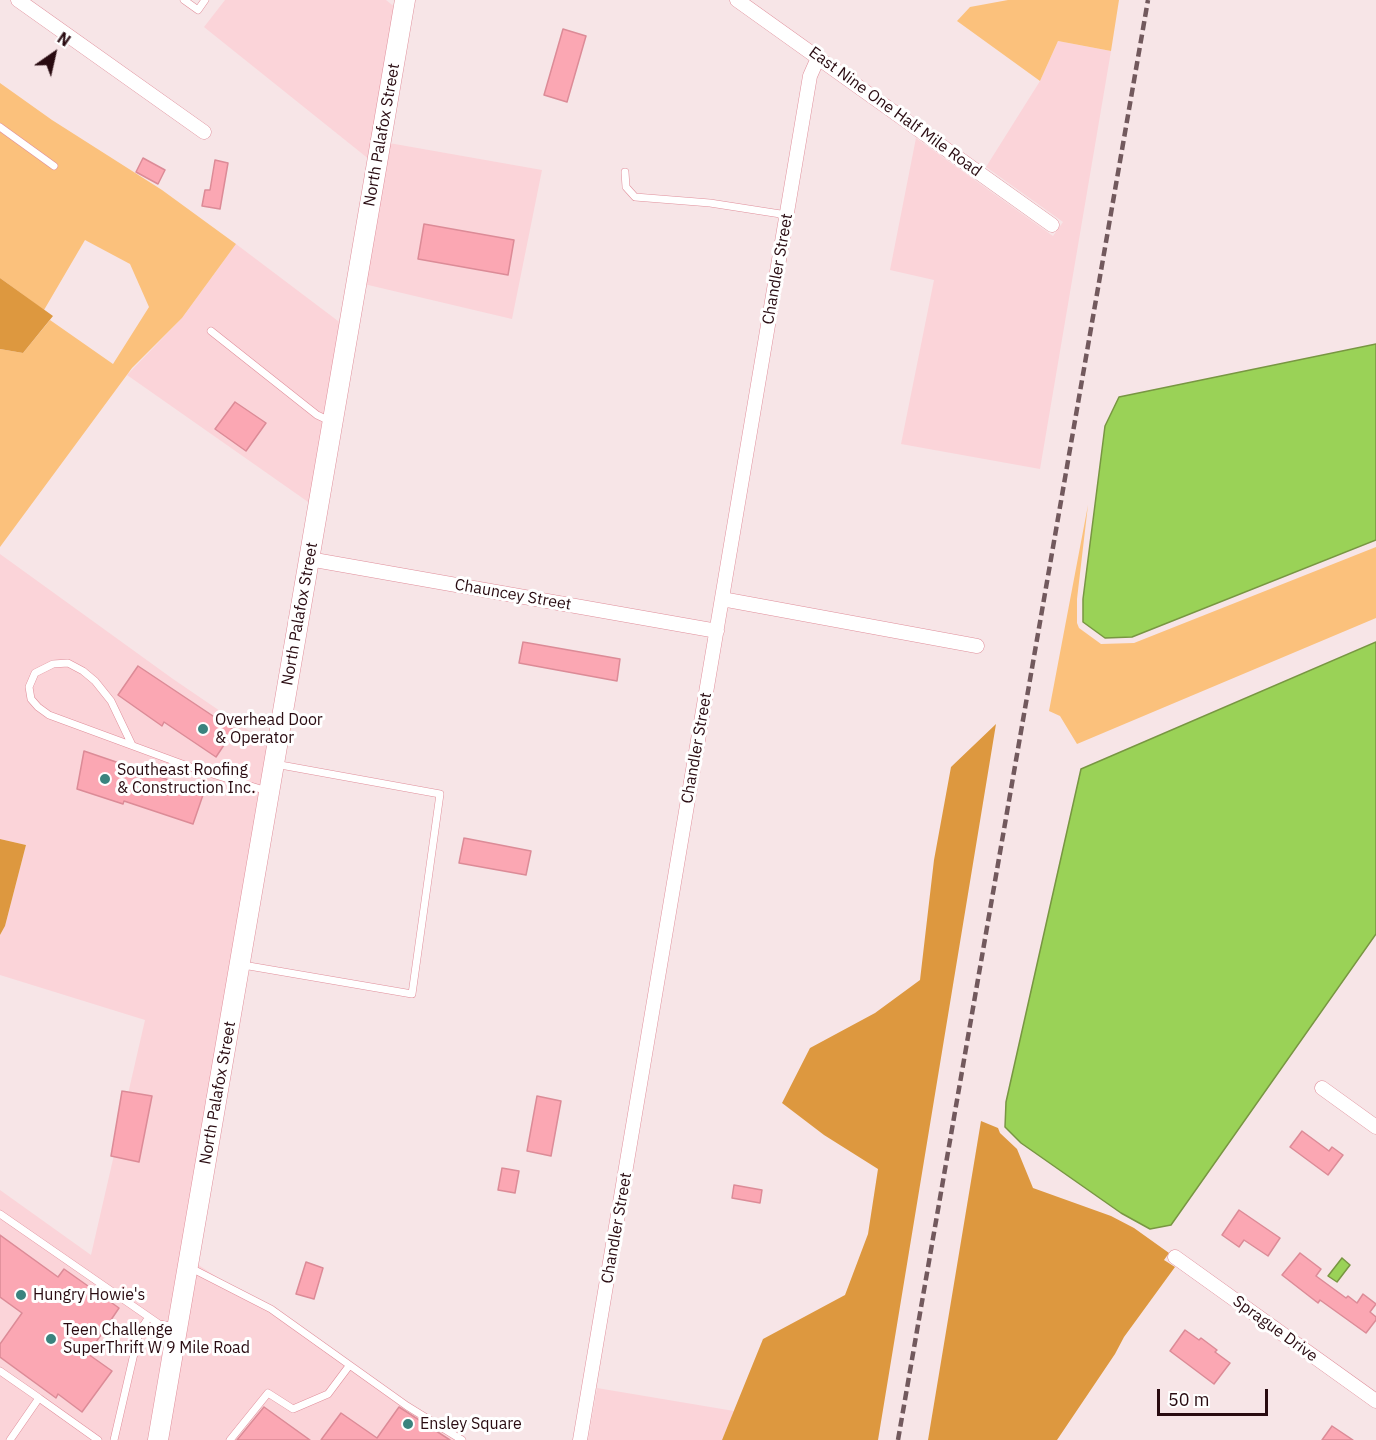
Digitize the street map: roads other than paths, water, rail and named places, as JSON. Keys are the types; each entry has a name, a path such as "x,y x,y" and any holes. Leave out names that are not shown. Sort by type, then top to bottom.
{"main road":[{"name":"North Palafox Street","path":"158,1440 405,0"}],"street":[{"path":"18,0 204,132"},
{"name":"East Nine One Half Mile Road","path":"737,0 1052,225"},
{"name":"Chandler Street","path":"580,1440 810,76 818,58"},
{"name":"Chauncey Street","path":"309,559 717,631"},
{"path":"722,599 977,646"},
{"path":"1322,1088 1376,1127"},
{"name":"Sprague Drive","path":"1175,1257 1376,1401"}],"lane":[{"path":"184,0 198,10 205,0"},
{"path":"0,127 54,166"},
{"path":"625,172 626,187 635,197 711,203 787,215"},
{"path":"211,331 317,415 333,422"},
{"path":"132,745 111,701 95,681 83,671 68,663 52,664 35,673 29,687 31,699 49,715 193,768 270,792"},
{"path":"240,965 411,994 440,794 274,764"},
{"path":"0,1214 159,1324 178,1328"},
{"path":"189,1267 271,1309 407,1406 462,1440"},
{"path":"114,1440 139,1332 149,1317"},
{"path":"230,1440 268,1393 293,1410 328,1394 349,1366"},
{"path":"2,1375 98,1440"},
{"path":"10,1440 39,1398"}],"railway":[{"path":"898,1440 1148,0"}],"place":[{"name":"Overhead Door & Operator","path":"203,729"},
{"name":"Southeast Roofing & Construction Inc.","path":"105,779"},
{"name":"Hungry Howie's","path":"21,1295"},
{"name":"Teen Challenge SuperThrift W 9 Mile Road","path":"51,1339"},
{"name":"Ensley Square","path":"408,1424"}]}
